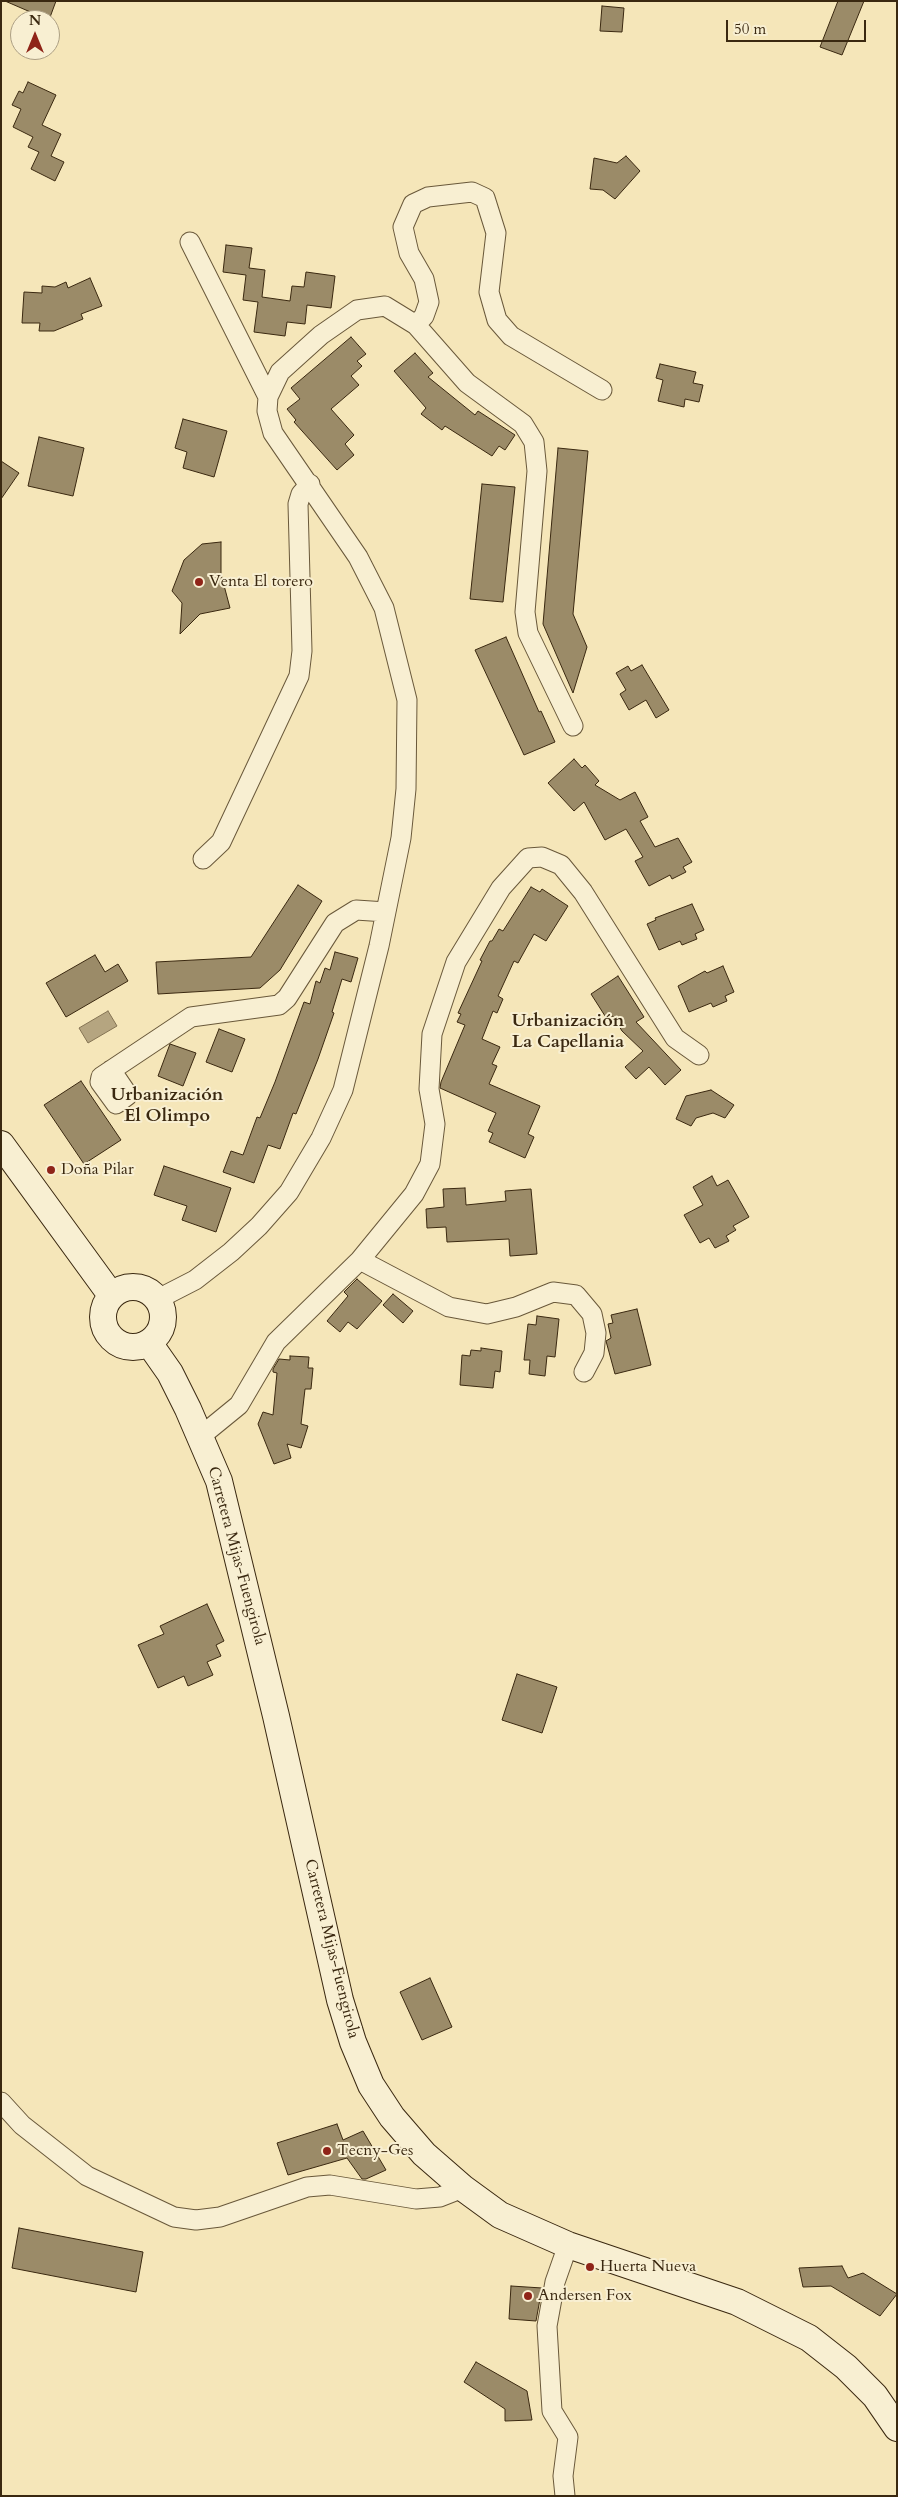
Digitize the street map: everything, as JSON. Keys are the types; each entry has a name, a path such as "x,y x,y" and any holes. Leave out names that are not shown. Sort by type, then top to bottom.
{"main road":[{"path":"1,1144 112,1295"},
{"path":"141,1288 158,1299 164,1318 156,1337 149,1343 130,1348 112,1340 106,1332 102,1313 112,1295 120,1290 141,1288"},
{"name":"Carretera Mijas-Fuengirola","path":"149,1343 170,1373 201,1436 219,1481 235,1538 340,2000 353,2042 371,2085 392,2117 424,2154 463,2188 500,2215 568,2245 736,2302 809,2338 846,2367 875,2396 897,2428"}],"street":[{"path":"416,325 424,316 429,302 424,279 408,254 403,227 413,204 428,197 472,192 485,198 496,233 489,292 497,320 511,336 602,390"},
{"path":"190,242 268,397"},
{"path":"158,1299 195,1280 232,1252 259,1226 289,1192 321,1138 343,1090 366,1007 401,838 405,799 407,700 384,608 358,557 310,484 273,433 267,411 268,397 280,372 321,335 357,310 385,306 416,325 467,383 524,424 534,442 537,471 525,612 528,633 573,726"},
{"path":"202,859 221,842 299,676 302,651 298,504 301,494 310,484"},
{"path":"201,1436 239,1405 276,1342 360,1260 414,1194 430,1164 435,1124 429,1089 432,1034 456,962 501,888 528,858 542,857 561,865 583,892 675,1038 699,1055"},
{"path":"111,1070 191,1017 280,1005 290,994 335,923 356,910 386,912"},
{"path":"360,1260 449,1307 486,1314 516,1307 553,1292 576,1295 592,1314 596,1334 594,1353 584,1372"},
{"path":"1,2102 22,2125 87,2176 174,2217 196,2220 220,2217 307,2187 330,2186 416,2199 440,2197 463,2188"},
{"path":"565,2496 563,2476 568,2438 552,2411 547,2326 555,2282 568,2245"}],"shaded area":[{"path":"108,1011 117,1026 88,1043 79,1028"}],"building":[{"path":"5,1 56,1 53,10 26,10"},
{"path":"838,1 864,1 842,55 820,47"},
{"path":"602,6 624,8 622,32 600,31"},
{"path":"28,82 56,95 42,125 61,134 51,156 64,162 55,181 31,169 39,152 28,147 33,137 13,127 21,109 12,105 19,91 23,93"},
{"path":"626,156 640,171 615,199 603,190 590,189 594,158 617,163"},
{"path":"226,245 252,248 249,268 265,270 262,297 290,301 292,286 304,287 306,272 335,276 331,308 307,305 305,324 287,322 285,336 254,332 258,302 243,300 246,275 223,272"},
{"path":"90,278 102,306 81,314 83,319 54,331 39,331 40,323 22,323 24,292 42,293 42,286 55,287 66,282 68,288"},
{"path":"351,337 366,354 357,361 362,366 351,376 359,385 331,409 354,435 345,444 354,455 337,470 294,422 296,420 287,409 300,399 291,388"},
{"path":"415,353 433,373 428,377 475,415 478,411 515,435 505,450 499,446 492,456 445,426 442,430 421,414 426,408 394,371"},
{"path":"660,364 696,372 693,383 703,385 699,402 685,399 684,407 658,401 663,380 656,378"},
{"path":"183,419 227,431 214,477 183,468 187,452 175,448"},
{"path":"39,437 84,448 73,496 28,486"},
{"path":"558,448 588,451 573,614 587,647 573,693 543,624"},
{"path":"1,461 19,473 1,499"},
{"path":"482,484 515,487 503,602 470,599"},
{"name":"Venta El torero","path":"221,542 221,574 230,608 200,614 180,634 182,603 172,591 184,560 202,544"},
{"path":"506,637 539,712 541,711 555,742 524,755 475,650"},
{"path":"642,665 669,710 656,718 646,700 629,710 620,694 626,690 616,673 628,666 631,671"},
{"path":"574,759 582,768 585,765 599,781 595,785 620,800 635,792 648,817 640,821 655,847 678,838 692,862 683,867 686,872 672,879 670,875 649,886 635,861 643,857 626,829 605,840 584,802 574,811 548,783"},
{"path":"298,885 322,901 280,970 260,988 158,994 156,962 251,957"},
{"path":"531,887 540,892 542,889 568,906 546,941 534,934 518,963 514,961 498,996 503,999 497,1013 493,1011 482,1039 500,1047 492,1064 497,1066 489,1084 540,1106 528,1134 534,1137 525,1158 489,1142 493,1133 488,1131 496,1113 440,1088 465,1025 457,1022 461,1014 458,1013 482,961 480,960 490,941 492,941 499,929 503,931"},
{"path":"692,904 704,930 695,934 697,939 682,945 680,941 659,950 647,924 656,920 655,918"},
{"path":"335,952 358,958 351,982 342,979 332,1012 334,1013 318,1059 296,1114 293,1113 280,1149 268,1145 254,1183 223,1172 231,1151 243,1155 257,1117 260,1118 275,1082 304,1002 310,1004 316,981 320,983 325,968 330,970"},
{"path":"95,955 105,972 118,964 128,981 66,1017 46,983"},
{"path":"723,966 734,992 725,996 727,1001 713,1007 711,1003 689,1012 678,986 705,971 707,973"},
{"path":"618,976 644,1017 636,1022 681,1070 665,1085 649,1067 636,1079 625,1067 643,1051 622,1031 613,1016 607,1019 591,994"},
{"path":"219,1029 245,1039 232,1072 206,1062"},
{"path":"170,1044 196,1053 183,1086 158,1076"},
{"path":"81,1081 121,1140 84,1164 44,1105"},
{"path":"711,1090 734,1105 725,1118 713,1113 696,1118 691,1126 676,1119 686,1096"},
{"path":"164,1166 231,1188 216,1232 182,1220 187,1206 154,1195"},
{"path":"712,1176 717,1186 728,1180 749,1217 733,1226 736,1230 726,1236 729,1241 715,1248 709,1238 700,1243 684,1215 703,1205 693,1187"},
{"path":"465,1188 466,1205 506,1201 505,1191 531,1189 537,1254 510,1256 509,1239 447,1242 446,1227 427,1228 426,1209 444,1207 443,1189"},
{"path":"357,1279 382,1301 357,1329 348,1322 340,1332 327,1321 348,1296 344,1292"},
{"path":"393,1294 413,1311 403,1323 383,1305"},
{"path":"637,1309 651,1365 615,1374 606,1341 611,1338 608,1324 613,1323 611,1315"},
{"path":"537,1316 559,1319 555,1357 547,1356 545,1376 529,1374 530,1360 524,1360 528,1324 536,1325"},
{"path":"481,1348 502,1351 500,1372 495,1371 493,1388 460,1385 462,1355 470,1356 471,1350 481,1351"},
{"path":"290,1356 309,1357 308,1368 313,1368 311,1389 305,1389 301,1424 308,1426 301,1448 287,1444 291,1458 274,1464 258,1424 263,1412 273,1415 277,1373 273,1372 273,1369 279,1359 290,1360"},
{"path":"207,1604 224,1641 216,1645 221,1656 207,1662 213,1675 188,1686 184,1676 158,1688 138,1645 164,1634 160,1626"},
{"path":"517,1674 557,1687 542,1733 502,1720"},
{"path":"430,1978 452,2027 422,2040 400,1992"},
{"name":"Tecny-Ges","path":"337,2124 343,2140 363,2131 386,2170 362,2179 347,2158 288,2175 277,2143"},
{"path":"19,2228 143,2252 136,2292 12,2268"},
{"path":"842,2266 848,2278 863,2273 897,2294 880,2316 831,2286 803,2287 799,2268"},
{"name":"Andersen Fox","path":"511,2286 542,2288 536,2321 509,2319"},
{"path":"476,2362 527,2391 532,2420 505,2421 505,2409 464,2382"}],"place":[{"name":"Venta El torero","path":"199,582"},
{"name":"Doña Pilar","path":"51,1170"},
{"name":"Tecny-Ges","path":"327,2151"},
{"name":"Huerta Nueva","path":"590,2267"},
{"name":"Andersen Fox","path":"528,2296"}],"district":[{"name":"Urbanización La Capellania","path":"568,1032"},
{"name":"Urbanización El Olimpo","path":"167,1106"}]}
